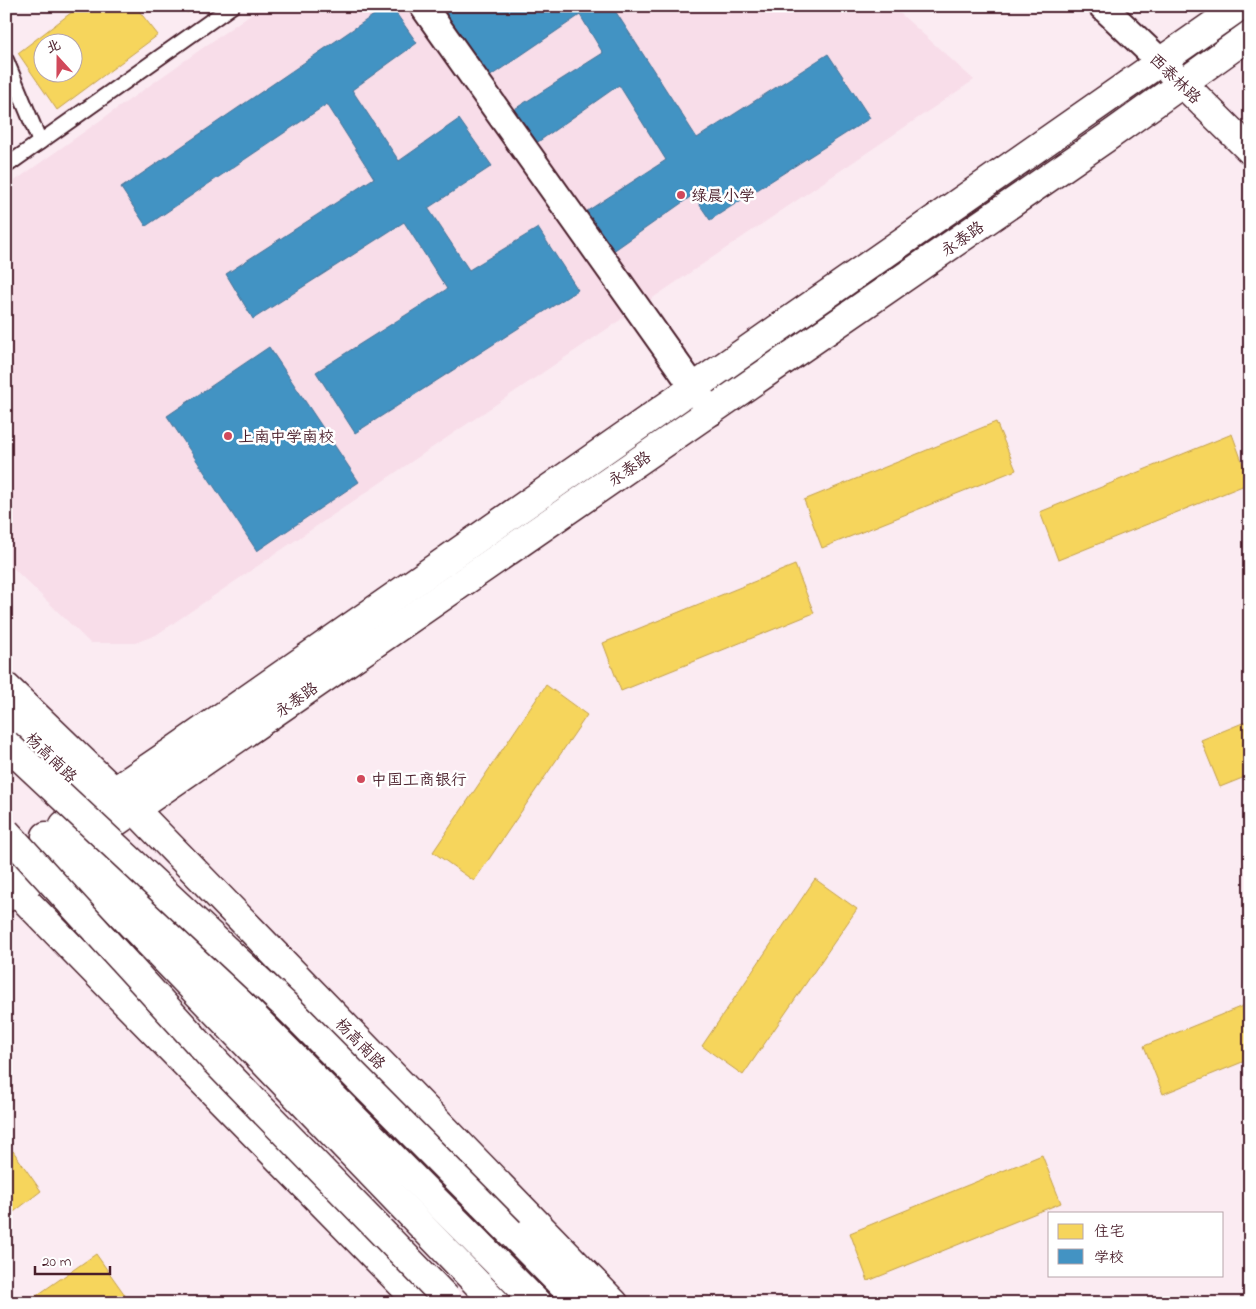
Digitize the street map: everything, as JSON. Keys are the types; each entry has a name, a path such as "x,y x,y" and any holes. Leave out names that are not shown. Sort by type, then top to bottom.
{"main road":[{"name":"永泰路","path":"9,876 55,830 173,751 1240,6"},
{"name":"永泰路","path":"75,851 711,412 1182,84 1250,34"},
{"name":"西泰林路","path":"1161,62 1250,150"},
{"path":"6,687 106,796 75,851 9,876 66,944 441,1302"},
{"name":"杨高南路","path":"6,713 106,796 135,810 614,1303"},
{"name":"杨高南路","path":"6,744 284,1004 510,1232 566,1303"},
{"path":"55,830 496,1303"},
{"path":"6,832 216,1062 441,1302"},
{"path":"75,851 537,1303"},
{"path":"510,1232 580,1303"}],"street":[{"path":"423,6 711,412"},
{"name":"西泰林路","path":"1102,6 1161,62"}],"lane":[{"path":"6,166 232,6"},
{"path":"6,60 40,142"}],"shaded area":[{"name":"上南中学南校","path":"262,6 892,6 974,80 156,635 135,643 90,643 6,561 6,187"}],"building: 住宅":[{"path":"80,6 135,6 158,35 57,110 38,82 82,82 82,32 46,32"},
{"path":"183,6 196,6 187,13"},
{"path":"32,42 32,73 18,53"},
{"path":"996,422 1016,470 822,548 804,500"},
{"path":"1232,434 1250,483 1058,560 1040,512"},
{"path":"795,565 814,613 621,691 603,643"},
{"path":"546,685 587,715 474,881 433,852"},
{"path":"1250,720 1250,775 1220,787 1201,740"},
{"path":"815,879 857,909 743,1075 702,1046"},
{"path":"1250,1003 1250,1059 1163,1094 1144,1046"},
{"path":"13,1151 41,1191 6,1218 6,1155"},
{"path":"1042,1155 1061,1203 868,1281 850,1233"},
{"path":"96,1254 125,1295 115,1303 26,1303"}],"building: 学校":[{"path":"387,6 391,6 417,43 352,90 399,161 459,119 492,166 428,208 469,270 538,228 578,290 355,433 316,372 447,289 404,222 253,319 226,274 374,178 327,104 146,226 121,188"},
{"path":"441,6 612,6 697,138 828,54 870,118 710,220 693,195 609,254 581,215 666,160 619,85 535,144 513,110 603,53 580,15 489,77"},
{"path":"269,347 359,482 257,551 167,416"}],"place":[{"name":"绿晨小学","path":"681,195"},
{"name":"上南中学南校","path":"228,436"},
{"name":"中国工商银行","path":"361,779"}]}
